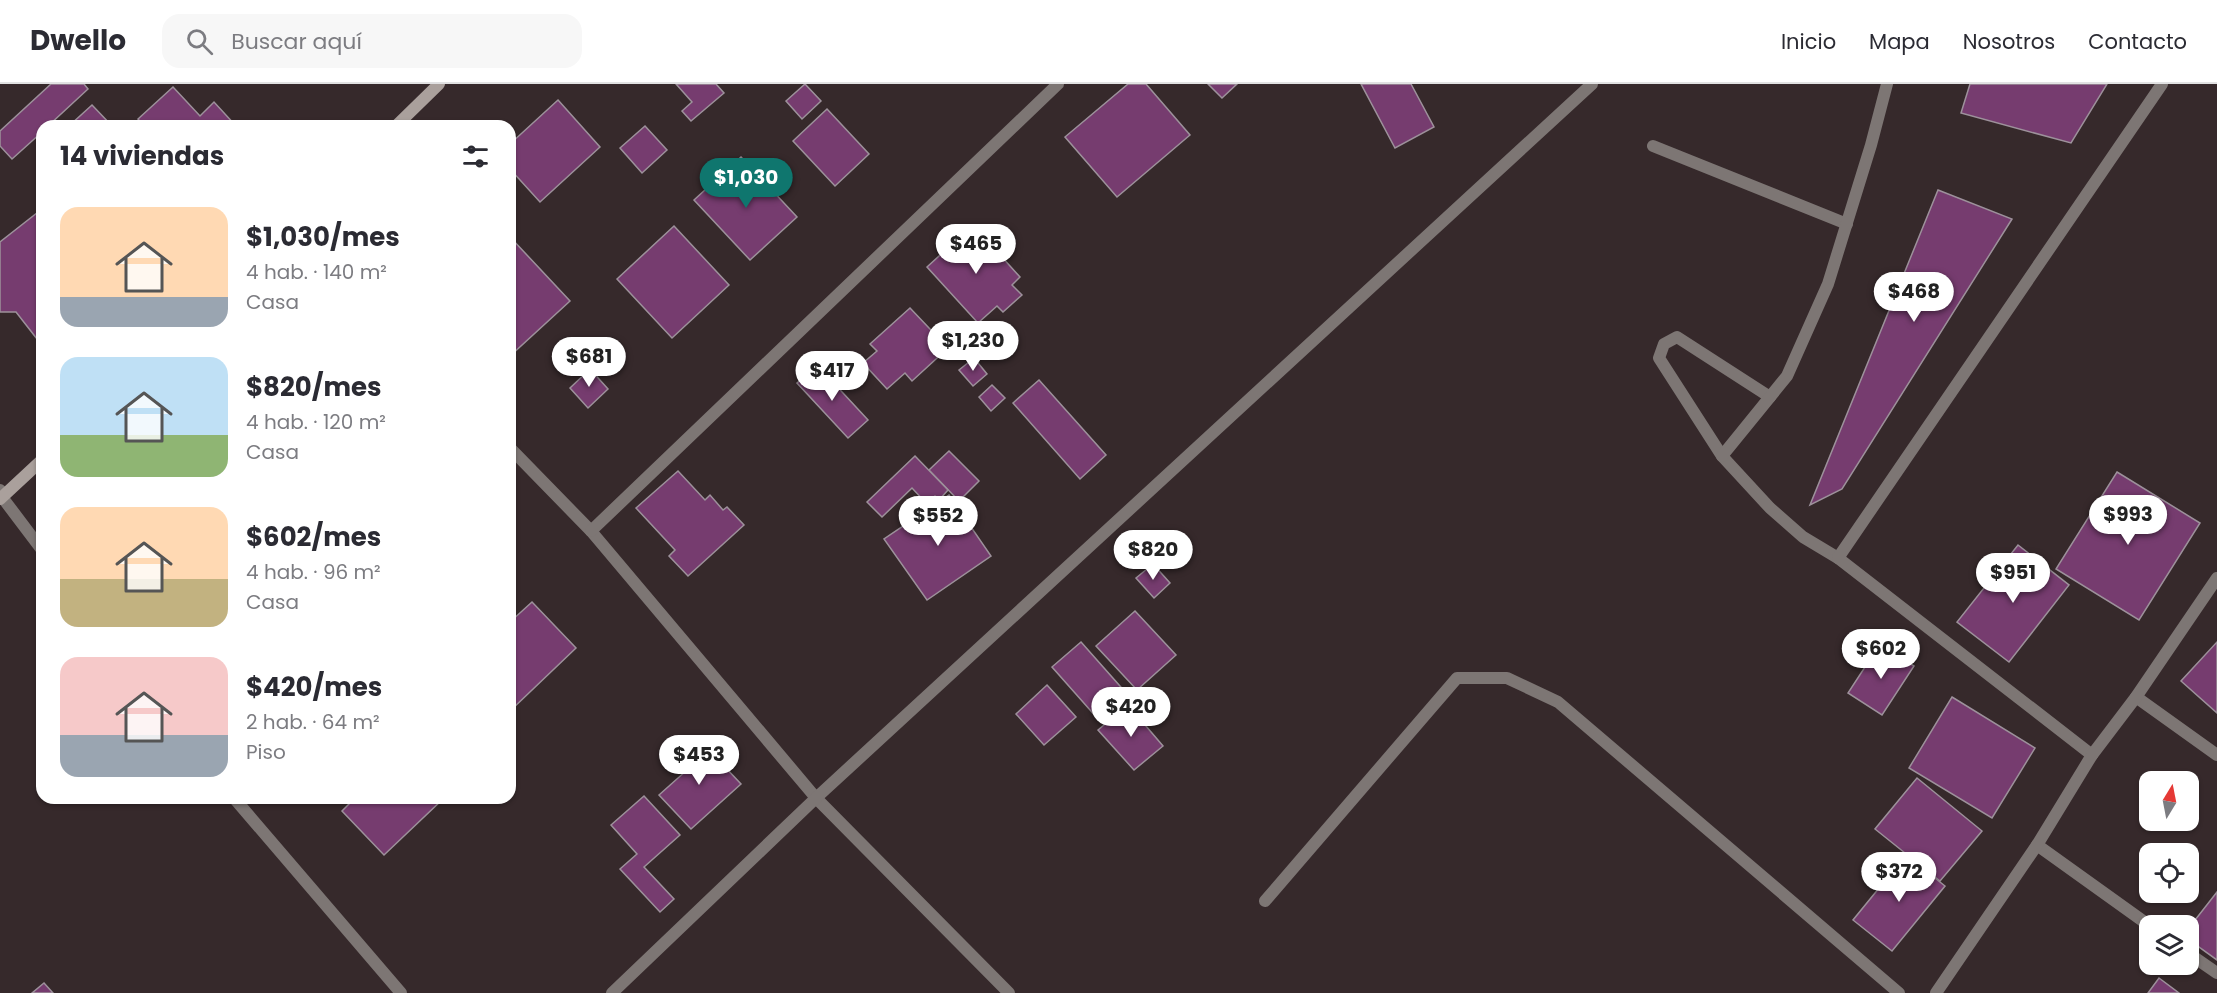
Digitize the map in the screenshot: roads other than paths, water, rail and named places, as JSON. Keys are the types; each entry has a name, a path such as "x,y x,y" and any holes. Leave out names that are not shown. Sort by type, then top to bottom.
{"main road":[{"path":"402,120 439,84"},
{"path":"1,495 36,465"}],"street":[{"path":"591,531 1058,84"},
{"path":"612,993 816,798 1592,84"},
{"path":"1722,456 1787,376 1828,284 1887,84"},
{"path":"1838,558 2162,84"},
{"path":"1653,146 1847,224"},
{"path":"1770,397 1677,337 1664,344 1659,358 1722,456 1770,508 1803,537 1838,558 2092,755"},
{"path":"516,454 591,531 816,798 1009,993"},
{"path":"1,495 36,542"},
{"path":"1936,993 2037,845 2092,755 2136,697 2217,578"},
{"path":"1265,900 1457,678 1507,678 1558,702 1899,993"},
{"path":"2136,697 2217,754"},
{"path":"239,804 401,993"},
{"path":"2037,845 2139,918"},
{"path":"2199,961 2217,973"}]}
